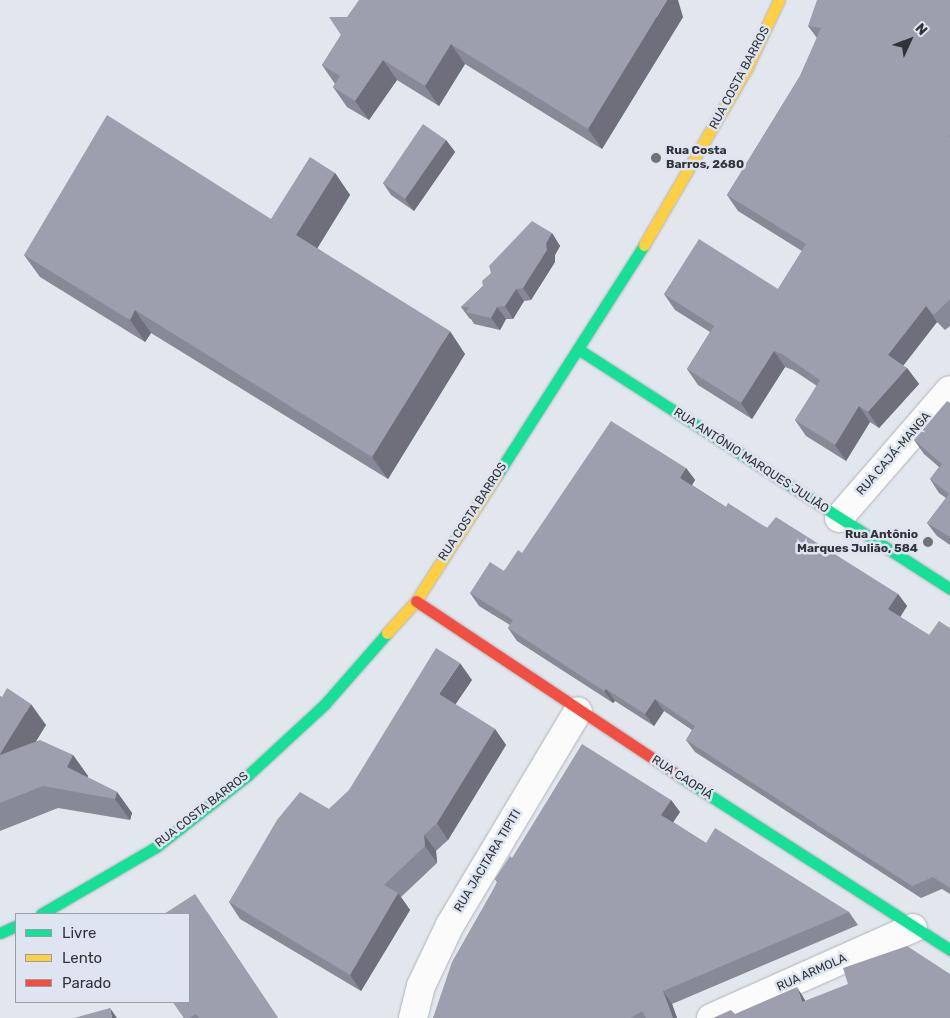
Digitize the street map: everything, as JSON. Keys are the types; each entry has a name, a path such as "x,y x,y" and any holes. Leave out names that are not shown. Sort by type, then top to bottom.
{"main road":[{"name":"RUA COSTA BARROS","path":"43,913 156,847 247,776 324,705 416,601 578,349 705,143 747,68 779,0"},
{"name":"RUA ANTÔNIO MARQUES JULIÃO","path":"578,349 950,589"},
{"name":"RUA CAOPIÁ","path":"416,601 578,711 950,950"},
{"path":"0,933 15,926"}],"street":[{"name":"RUA CAJÁ-MANGA","path":"839,518 950,390"},
{"name":"RUA JACITARA TIPITI","path":"413,1018 421,986 450,925 578,711"},
{"name":"RUA ARMOLA","path":"711,1018 913,928"}],"building":[{"path":"359,0 667,0 588,129 451,44 425,86 383,60 355,101 333,87 340,76 322,65 341,35 329,17 347,17"},
{"path":"817,0 950,0 950,135 948,137 950,136 950,299 934,315 926,306 888,355 907,368 868,412 859,406 835,445 795,420 820,380 782,354 774,351 741,403 687,369 714,326 664,294 699,239 778,289 806,244 727,195 800,76 821,28 808,26"},
{"path":"107,115 271,219 310,157 335,173 296,235 450,331 372,457 135,310 130,320 24,255"},
{"path":"423,124 446,140 405,199 383,183"},
{"path":"532,221 552,233 546,243 547,250 523,288 516,289 505,306 497,307 491,318 466,312 469,307 461,307 483,286 482,281 491,273 489,266"},
{"path":"947,401 950,403 950,537 927,523 949,494 930,479 942,464 914,440"},
{"path":"611,421 686,468 680,478 726,507 728,503 767,528 776,517 898,594 888,609 929,635 939,621 950,628 950,888 933,877 912,886 686,740 695,726 655,699 645,714 606,689 604,691 508,628 513,620 470,593 490,562 504,571 518,550 522,553"},
{"path":"436,648 460,663 439,694 495,729 437,823 424,835 425,846 384,885 398,893 350,975 229,902 277,820 300,792 329,809 349,790"},
{"path":"7,688 31,704 0,754 0,696 2,697"},
{"path":"40,740 73,755 67,767 117,792 115,799 43,786 0,803 0,755"},
{"path":"582,744 671,800 661,815 706,843 715,828 849,912 663,991 673,1018 646,1018 642,1011 631,1018 433,1018 452,962 498,881 495,879 510,856 512,858"},
{"path":"195,894 278,1018 199,1018 196,1014 185,1018 174,1003 190,1003 190,913 166,913"},
{"path":"907,946 950,974 950,1018 713,1018 731,1010 735,1014 797,987 802,1002 848,984 843,968"},
{"path":"110,1008 112,1018 74,1018"}],"traffic: fast":[{"path":"497,475 644,245"},
{"path":"578,349 950,589"},
{"path":"43,913 156,847 247,776 324,705 387,633"},
{"path":"681,777 950,950"},
{"path":"0,933 15,926"}],"traffic: slow":[{"path":"644,245 747,68 779,0"},
{"path":"387,633 416,601 497,475"}],"traffic: jam":[{"path":"416,601 681,777"}],"place":[{"name":"Rua Costa Barros, 2680","path":"656,158"},
{"name":"Rua Antônio Marques Julião, 584","path":"928,542"}]}
